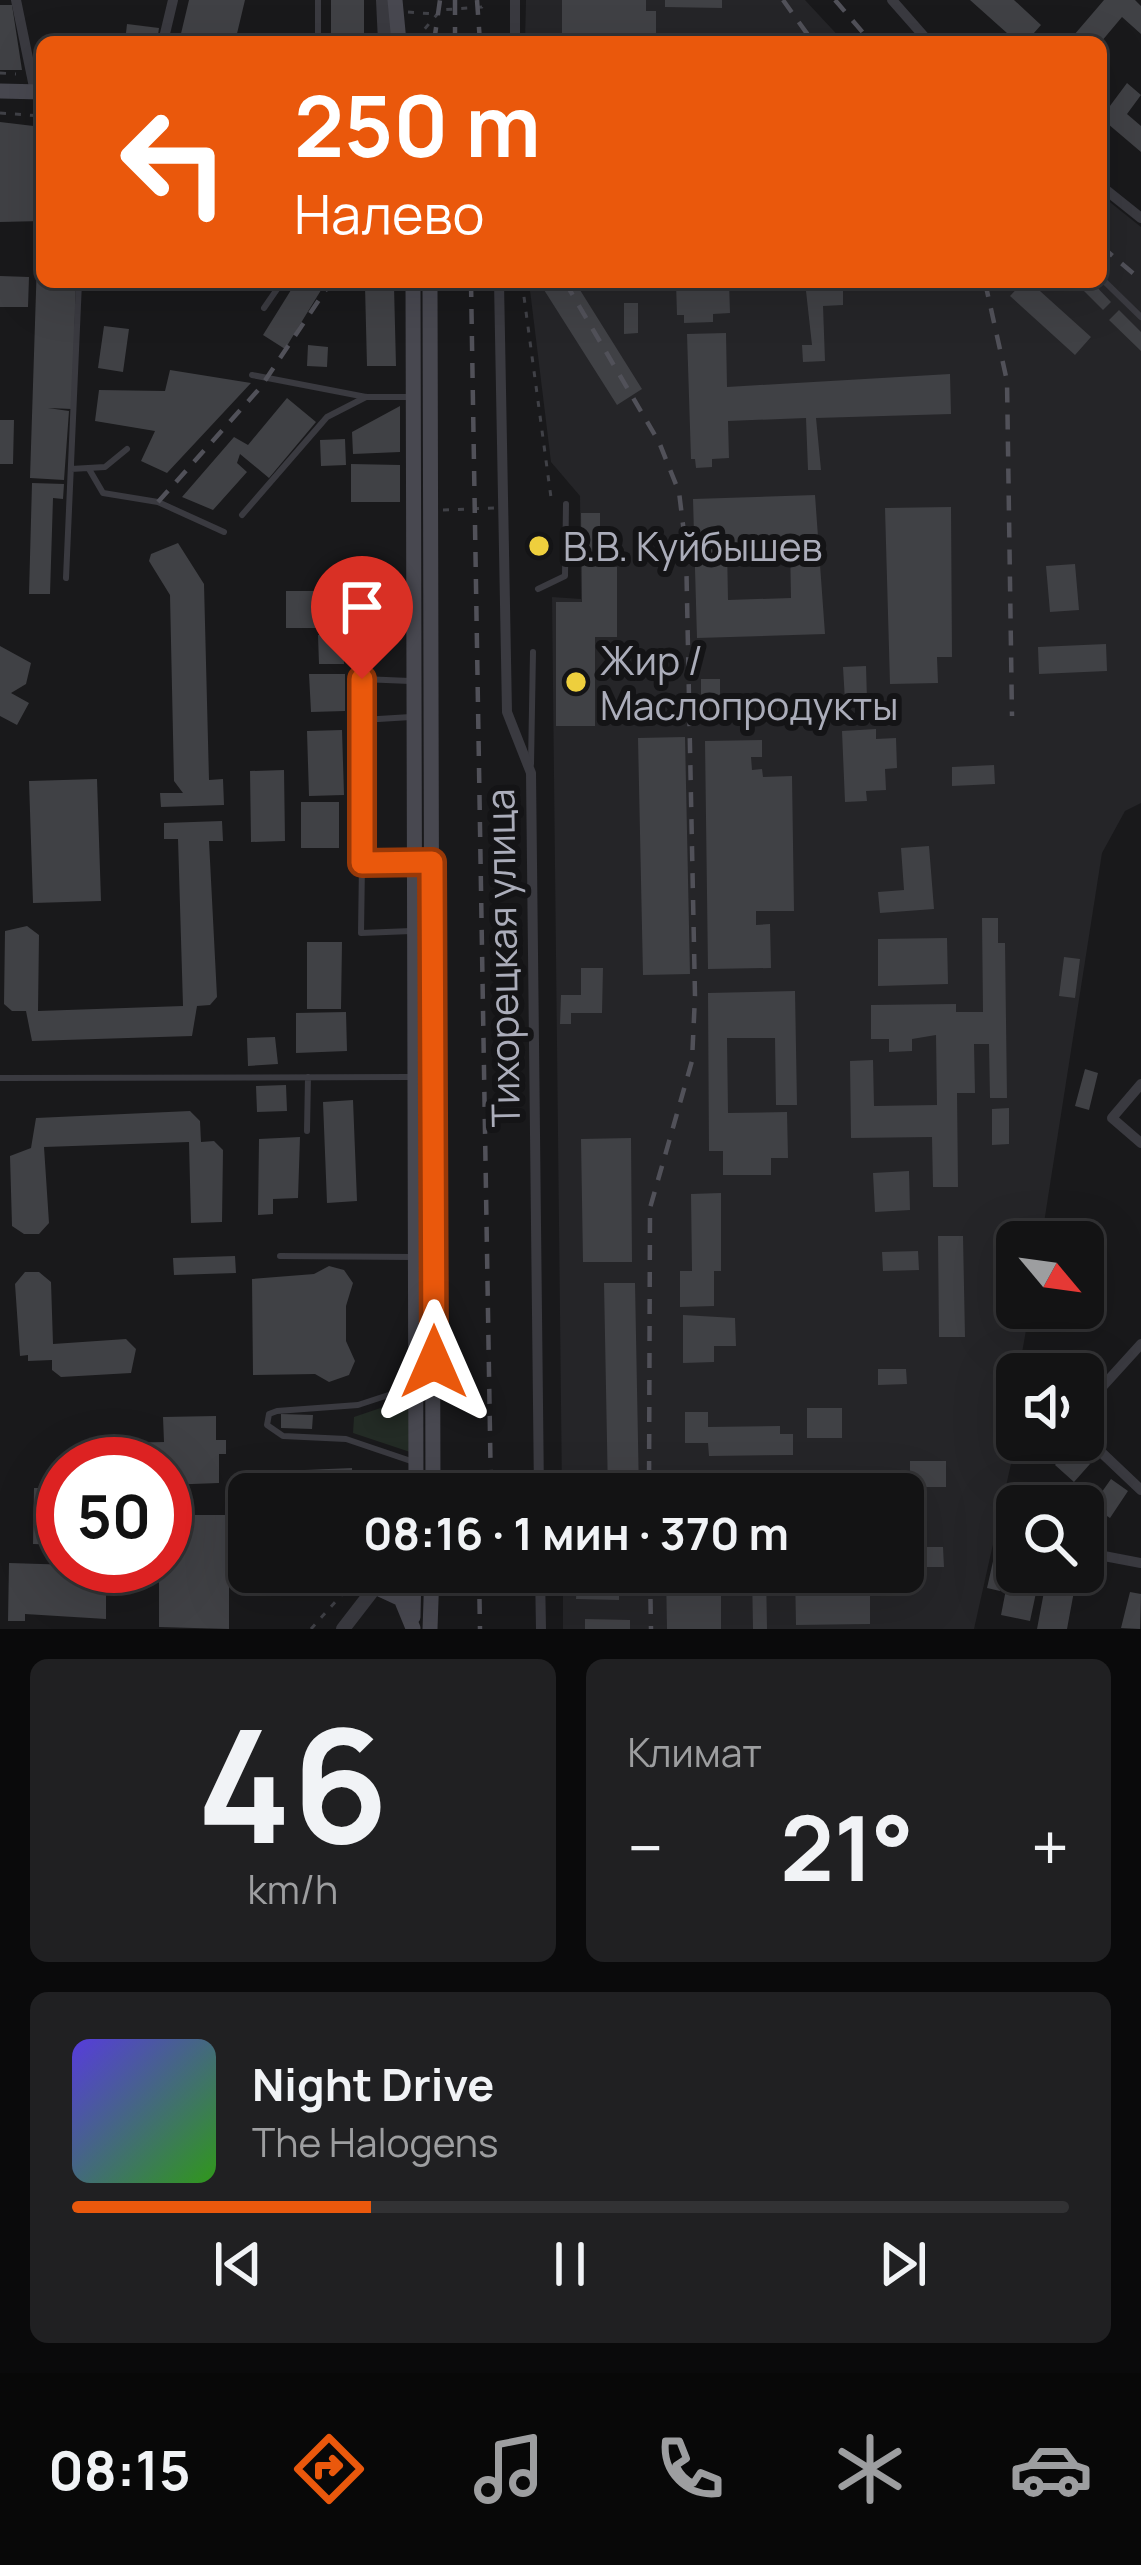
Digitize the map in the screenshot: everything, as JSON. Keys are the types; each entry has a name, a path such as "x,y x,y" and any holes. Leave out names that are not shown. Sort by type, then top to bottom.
{"main road":[{"path":"396,6 398,36"},
{"path":"0,92 36,92"},
{"path":"412,288 414,931 425,1077 433,1473"},
{"path":"417,1473 416,1257 432,862 430,288"},
{"path":"388,1593 401,1599 413,1628"},
{"path":"413,1628 414,1593"},
{"path":"430,1629 431,1593"}],"street":[{"path":"16,0 36,80"},
{"path":"164,36 172,0"},
{"path":"383,0 385,36"},
{"path":"515,0 515,36"},
{"path":"892,0 924,36"},
{"path":"1107,191 1141,218"},
{"name":"Тихорецкая улица","path":"499,288 507,712 531,773 539,1473"},
{"path":"1141,1084 1112,1118 1141,1143"},
{"path":"1104,1385 1140,1346"},
{"path":"1104,1455 1141,1490"},
{"path":"1104,1556 1141,1563"},
{"path":"343,1629 370,1593"},
{"path":"540,1593 541,1629"}],"lane":[{"path":"318,0 318,36"},
{"path":"1107,284 1141,316"},
{"path":"66,578 79,288"},
{"path":"264,308 278,288"},
{"path":"252,375 366,397 412,396"},
{"path":"242,515 327,417 366,397"},
{"path":"70,469 105,467 127,449"},
{"path":"89,469 103,493 158,502 224,532"},
{"path":"538,589 565,576 566,504"},
{"path":"531,773 533,652"},
{"path":"414,931 362,933 362,679 415,680"},
{"path":"362,720 415,716"},
{"path":"362,863 432,862"},
{"path":"307,1131 308,1077"},
{"path":"0,1078 425,1077"},
{"path":"280,1256 416,1257"},
{"path":"416,1387 358,1405 269,1414 267,1425 283,1436 346,1438 417,1463"}],"path":[{"path":"396,6 436,14 482,7 485,0"},
{"path":"420,36 436,14"},
{"path":"0,113 36,116"},
{"path":"523,288 552,505"},
{"path":"440,510 502,508"},
{"path":"311,1629 343,1593"}],"shaded area":[{"path":"526,0 805,0 838,36 525,36"},
{"path":"1107,200 1141,227 1141,803 1125,811 1102,853 1044,1221 996,1221 996,1329 1026,1329 1022,1353 996,1353 996,1461 1012,1461 1006,1485 996,1485 996,1531 974,1629 563,1629 563,1593 924,1593 924,1473 562,1473 552,597 581,599 580,496 551,462 530,288 1107,288"},
{"path":"410,1398 410,1452 353,1433 354,1417"}],"building":[{"path":"189,0 245,0 236,36 180,36"},
{"path":"331,0 364,0 364,36 331,36"},
{"path":"562,0 646,0 646,11 656,11 656,36 562,36"},
{"path":"665,0 722,0 722,8 665,7"},
{"path":"970,0 1014,0 1041,25 1031,36 1010,36"},
{"path":"1104,0 1135,0 1141,6 1141,34 1122,17 1106,36 1073,36"},
{"path":"0,5 12,5 22,70 0,70"},
{"path":"127,24 159,28 158,36 126,36"},
{"path":"1127,83 1141,95 1127,114 1141,126 1141,152 1107,123 1107,110"},
{"path":"0,122 36,126 36,221 0,222"},
{"path":"0,276 29,277 28,307 0,307"},
{"path":"36,288 76,288 72,409 48,408 69,411 64,480 30,478"},
{"path":"292,288 322,288 285,349 263,335"},
{"path":"365,288 394,288 396,366 367,366"},
{"path":"543,288 579,288 642,389 617,405"},
{"path":"676,288 729,288 730,313 713,314 713,322 684,323 684,315 677,315"},
{"path":"806,288 843,288 843,305 823,306 825,361 803,362 802,345 812,345"},
{"path":"1017,288 1037,288 1091,337 1075,355 1010,296"},
{"path":"1081,288 1098,288 1111,302 1103,310"},
{"path":"624,303 638,303 638,333 624,334"},
{"path":"1119,310 1141,332 1141,351 1109,320"},
{"path":"104,326 129,329 123,372 98,368"},
{"path":"726,333 727,387 950,374 951,414 816,418 821,470 808,470 806,418 728,421 729,458 712,459 712,467 696,468 691,459 687,334"},
{"path":"308,345 328,347 327,367 307,366"},
{"path":"170,370 251,383 167,473 141,461 155,431 95,421 99,390 165,391"},
{"path":"287,398 316,422 269,478 240,454 237,463 247,472 213,510 182,497 234,437 248,445"},
{"path":"400,406 400,452 353,454 352,432"},
{"path":"0,420 14,420 13,464 0,464"},
{"path":"345,439 346,465 321,466 320,440"},
{"path":"351,464 400,465 400,502 351,502"},
{"path":"32,483 64,484 63,499 53,498 50,594 29,594"},
{"path":"815,495 825,634 697,638 693,499","holes":["790,545 791,598 728,600 727,547"]},
{"path":"951,507 952,657 937,657 938,683 890,684 885,508"},
{"name":"Жир / Маслопродукты","path":"581,513 600,513 600,567 617,567 617,637 595,637 595,726 556,726 556,602 582,602"},
{"path":"178,543 204,584 209,780 223,779 224,805 161,807 160,793 183,793 174,781 170,595 149,561 151,554"},
{"path":"1075,564 1079,610 1050,612 1046,566"},
{"path":"286,591 345,591 345,628 286,628"},
{"path":"358,591 386,592 384,635 357,634"},
{"path":"318,635 343,635 344,664 319,664"},
{"path":"1106,644 1107,671 1039,674 1038,647"},
{"path":"0,646 31,663 26,684 11,693 29,703 17,725 0,716"},
{"path":"866,666 867,700 845,701 843,667"},
{"path":"309,674 345,674 345,711 311,712"},
{"path":"701,679 720,679 720,699 726,699 726,707 701,707"},
{"path":"876,729 876,739 896,738 897,768 885,769 886,790 866,791 867,801 845,802 842,731"},
{"path":"342,730 344,795 309,796 307,731"},
{"path":"685,737 690,974 643,975 638,738"},
{"path":"762,740 762,757 751,757 752,770 762,769 763,777 792,776 794,911 756,911 756,925 770,924 771,968 708,969 705,741"},
{"path":"994,765 995,784 952,786 952,767"},
{"path":"284,770 285,841 251,842 250,771"},
{"path":"97,779 101,901 33,903 29,781"},
{"path":"301,802 339,802 339,848 301,848"},
{"path":"222,821 223,841 209,841 217,997 210,1005 197,1006 192,1036 32,1041 26,1011 12,1011 4,1004 5,931 27,926 39,935 38,1011 183,1006 178,839 164,839 164,823"},
{"path":"929,846 934,909 880,913 878,892 904,890 901,848"},
{"path":"982,918 998,918 998,943 1005,943 1007,1098 990,1098 989,1044 974,1044 975,1093 957,1093 958,1187 933,1187 932,1137 851,1138 850,1061 873,1060 874,1106 937,1105 936,1035 912,1039 912,1051 889,1052 889,1039 871,1039 871,1005 956,1004 956,1012 983,1012"},
{"path":"947,938 948,984 878,986 878,939"},
{"path":"307,942 342,942 341,1009 307,1009"},
{"path":"1064,957 1080,959 1075,998 1059,996"},
{"path":"581,968 603,968 602,1013 571,1013 571,1024 560,1024 561,995 581,995"},
{"path":"795,991 797,1105 776,1105 775,1038 727,1038 728,1113 787,1112 788,1158 771,1158 771,1175 723,1175 723,1151 709,1151 708,993"},
{"path":"346,1012 347,1051 296,1053 296,1013"},
{"path":"275,1037 278,1064 248,1066 247,1038"},
{"path":"1085,1069 1098,1073 1089,1110 1075,1106"},
{"path":"286,1085 287,1111 257,1112 256,1086"},
{"path":"353,1100 357,1201 327,1203 323,1102"},
{"path":"1009,1108 1009,1144 992,1145 992,1109"},
{"path":"190,1111 200,1121 201,1142 214,1141 223,1150 222,1222 191,1223 189,1142 44,1147 49,1223 39,1234 24,1234 12,1226 10,1156 31,1148 36,1118"},
{"path":"300,1137 298,1198 273,1199 273,1214 258,1215 259,1139"},
{"path":"631,1138 632,1262 583,1262 581,1139"},
{"path":"909,1171 910,1210 875,1212 873,1173"},
{"path":"721,1193 721,1271 714,1271 714,1306 680,1307 680,1271 692,1271 691,1194"},
{"path":"938,1236 963,1236 965,1337 939,1337"},
{"path":"918,1251 919,1270 883,1271 882,1252"},
{"path":"235,1256 236,1273 174,1275 173,1258"},
{"path":"329,1266 344,1270 353,1283 346,1306 346,1341 355,1361 349,1375 329,1382 315,1374 253,1375 252,1279 314,1274"},
{"path":"25,1272 39,1272 51,1282 53,1344 126,1339 136,1349 131,1373 61,1377 52,1370 52,1360 28,1361 28,1355 20,1356 15,1284"},
{"path":"604,1283 635,1283 639,1473 608,1473"},
{"path":"683,1315 735,1318 736,1346 714,1346 714,1362 683,1363"},
{"path":"878,1369 906,1369 907,1384 878,1385"},
{"path":"807,1408 842,1408 842,1438 807,1438"},
{"path":"685,1412 708,1412 708,1427 780,1426 780,1434 793,1434 793,1455 709,1456 708,1443 685,1443"},
{"path":"281,1414 313,1415 312,1429 281,1428"},
{"path":"216,1416 216,1440 226,1440 226,1454 219,1454 219,1483 192,1484 192,1437 164,1437 163,1417"},
{"path":"910,1461 946,1461 946,1487 924,1487 924,1473 910,1473"},
{"path":"1058,1461 1090,1464 1074,1482 1055,1465"},
{"path":"352,1468 352,1473 281,1473"},
{"path":"801,1471 801,1473 678,1473"},
{"path":"1111,1479 1128,1491 1110,1518 1104,1514 1104,1489"},
{"path":"34,1488 36,1488 36,1544"},
{"path":"192,1515 228,1515 229,1629 159,1627 159,1593 192,1593"},
{"path":"924,1547 943,1547 944,1567 924,1567"},
{"path":"994,1557 996,1558 996,1590 987,1588"},
{"path":"9,1563 36,1564 36,1593 106,1593 106,1619 25,1614 25,1621 8,1621"},
{"path":"1130,1592 1141,1594 1140,1629 1121,1628"},
{"path":"576,1593 619,1593 619,1600 576,1599"},
{"path":"666,1593 721,1593 721,1629 667,1629"},
{"path":"752,1593 766,1593 767,1629 753,1629"},
{"path":"795,1593 870,1593 870,1624 796,1625"},
{"path":"1005,1593 1036,1593 1030,1621 1001,1615"},
{"path":"1044,1593 1074,1593 1067,1629 1037,1629"},
{"path":"585,1619 630,1620 630,1629 585,1629"}],"railway":[{"path":"435,36 440,0"},
{"path":"455,0 455,36"},
{"path":"477,0 480,36"},
{"path":"783,0 809,36"},
{"path":"835,0 866,36"},
{"path":"1107,251 1141,280"},
{"path":"158,502 260,388 327,288"},
{"path":"471,288 491,1473"},
{"path":"569,288 659,442 679,492 686,549 695,996 692,1061 650,1208 649,1473"},
{"path":"986,288 1007,381 1012,716"},
{"path":"479,1593 480,1629"},
{"path":"650,1593 651,1629"}],"place":[{"name":"В.В. Куйбышев","path":"539,546"},
{"name":"Жир / Маслопродукты","path":"576,682"}],"route":[{"path":"362,679 362,863 432,862 434,1362"}]}
